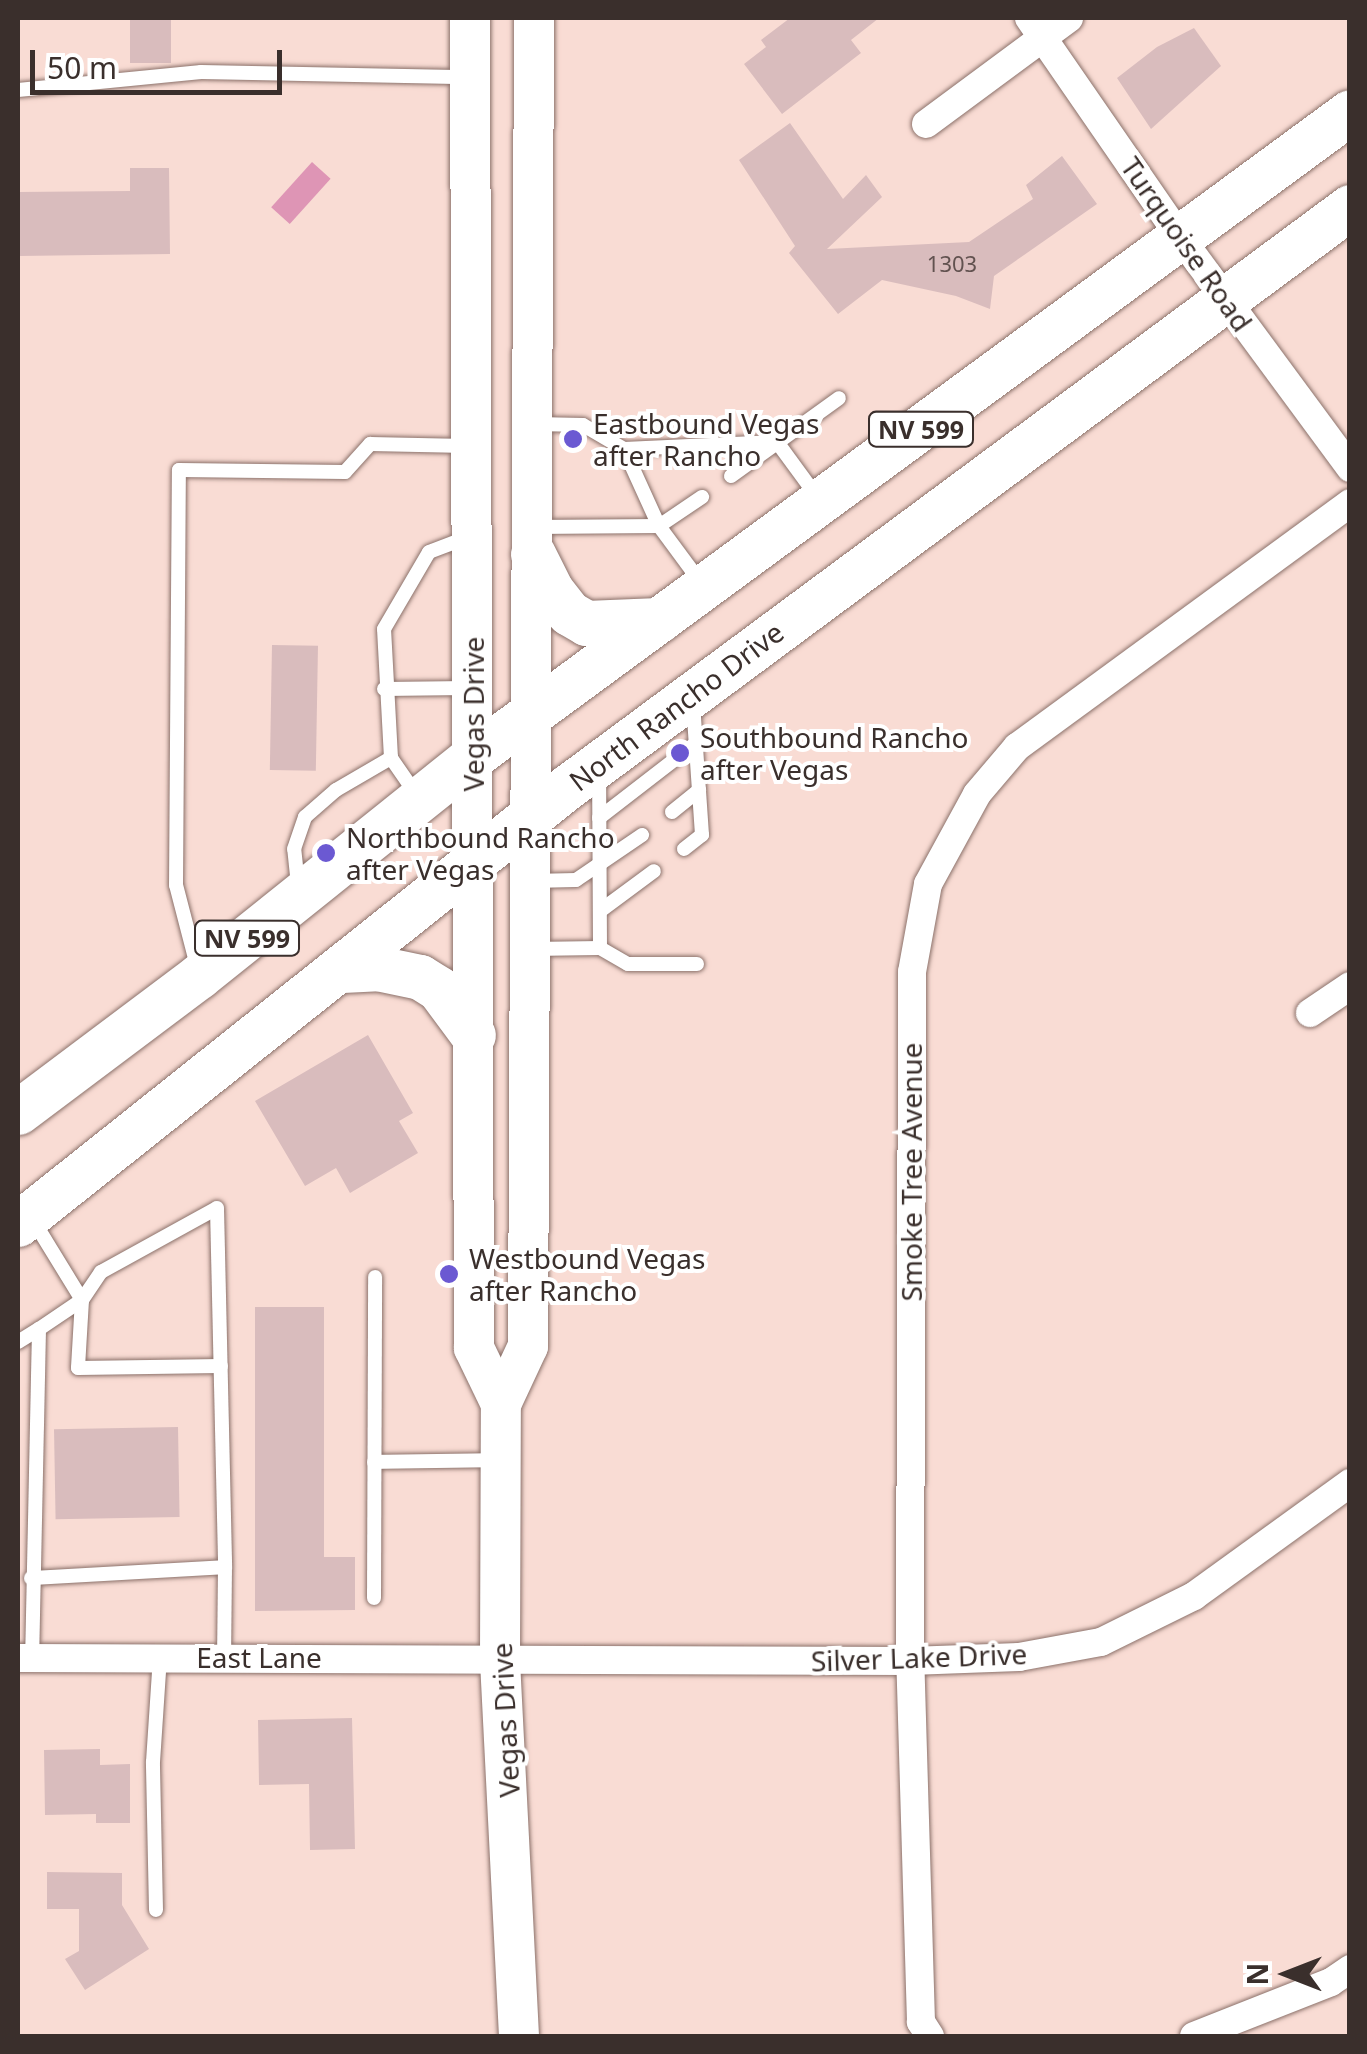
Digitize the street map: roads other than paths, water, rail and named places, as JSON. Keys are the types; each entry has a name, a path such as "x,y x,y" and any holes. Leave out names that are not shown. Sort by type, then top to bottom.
{"main road":[{"name":"Vegas Drive","path":"470,18 474,1348 501,1404"},
{"name":"Vegas Drive","path":"519,2036 500,1657 501,1404 528,1346 534,18"},
{"name":"NV 599","path":"18,1112 200,976 472,757 1350,112"},
{"name":"North Rancho Drive","path":"24,1220 598,764 1350,206"},
{"path":"533,540 551,590 569,612 586,624 661,620"},
{"path":"342,970 376,968 420,977 439,989 473,1035"}],"street":[{"path":"926,124 1036,27 1069,18"},
{"name":"Turquoise Road","path":"1036,27 1180,237 1350,468"},
{"name":"Smoke Tree Avenue","path":"930,2036 922,2022 910,1662 912,972 928,884 978,794 1017,747 1350,503"},
{"path":"1310,1014 1350,986"},
{"name":"Silver Lake Drive","path":"500,1657 910,1662 1019,1657 1101,1642 1194,1596 1350,1483"},
{"name":"East Lane","path":"25,1658 500,1657"},
{"path":"1194,2036 1331,1982 1350,1969"}],"lane":[{"path":"18,90 201,72 470,77"},
{"path":"731,476 839,398"},
{"path":"534,424 583,425 624,449 777,442"},
{"path":"777,442 821,502"},
{"path":"200,976 176,885 179,470 345,472 370,444 472,446"},
{"path":"624,449 659,526 705,589"},
{"path":"533,540 659,526 702,497"},
{"path":"421,800 390,758 384,630 429,552 472,536"},
{"path":"384,689 472,688"},
{"path":"684,849 702,835 692,694"},
{"path":"599,818 696,744"},
{"path":"300,896 294,849 305,816 336,790 390,758"},
{"path":"598,764 600,948"},
{"path":"672,812 699,790"},
{"path":"531,881 576,880 642,835"},
{"path":"600,911 654,871"},
{"path":"531,949 600,948 628,964 697,964"},
{"path":"18,1342 82,1300 101,1272 217,1208 224,1657"},
{"path":"24,1220 82,1300 78,1368 221,1366"},
{"path":"374,1598 375,1277"},
{"path":"25,1658 39,1329"},
{"path":"374,1462 501,1460"},
{"path":"31,1578 225,1567"},
{"path":"156,1910 154,1762 160,1657"}],"place":[{"name":"Eastbound Vegas after Rancho","path":"573,439"},
{"name":"Southbound Rancho after Vegas","path":"680,753"},
{"name":"Northbound Rancho after Vegas","path":"326,853"},
{"name":"Westbound Vegas after Rancho","path":"449,1274"}]}
